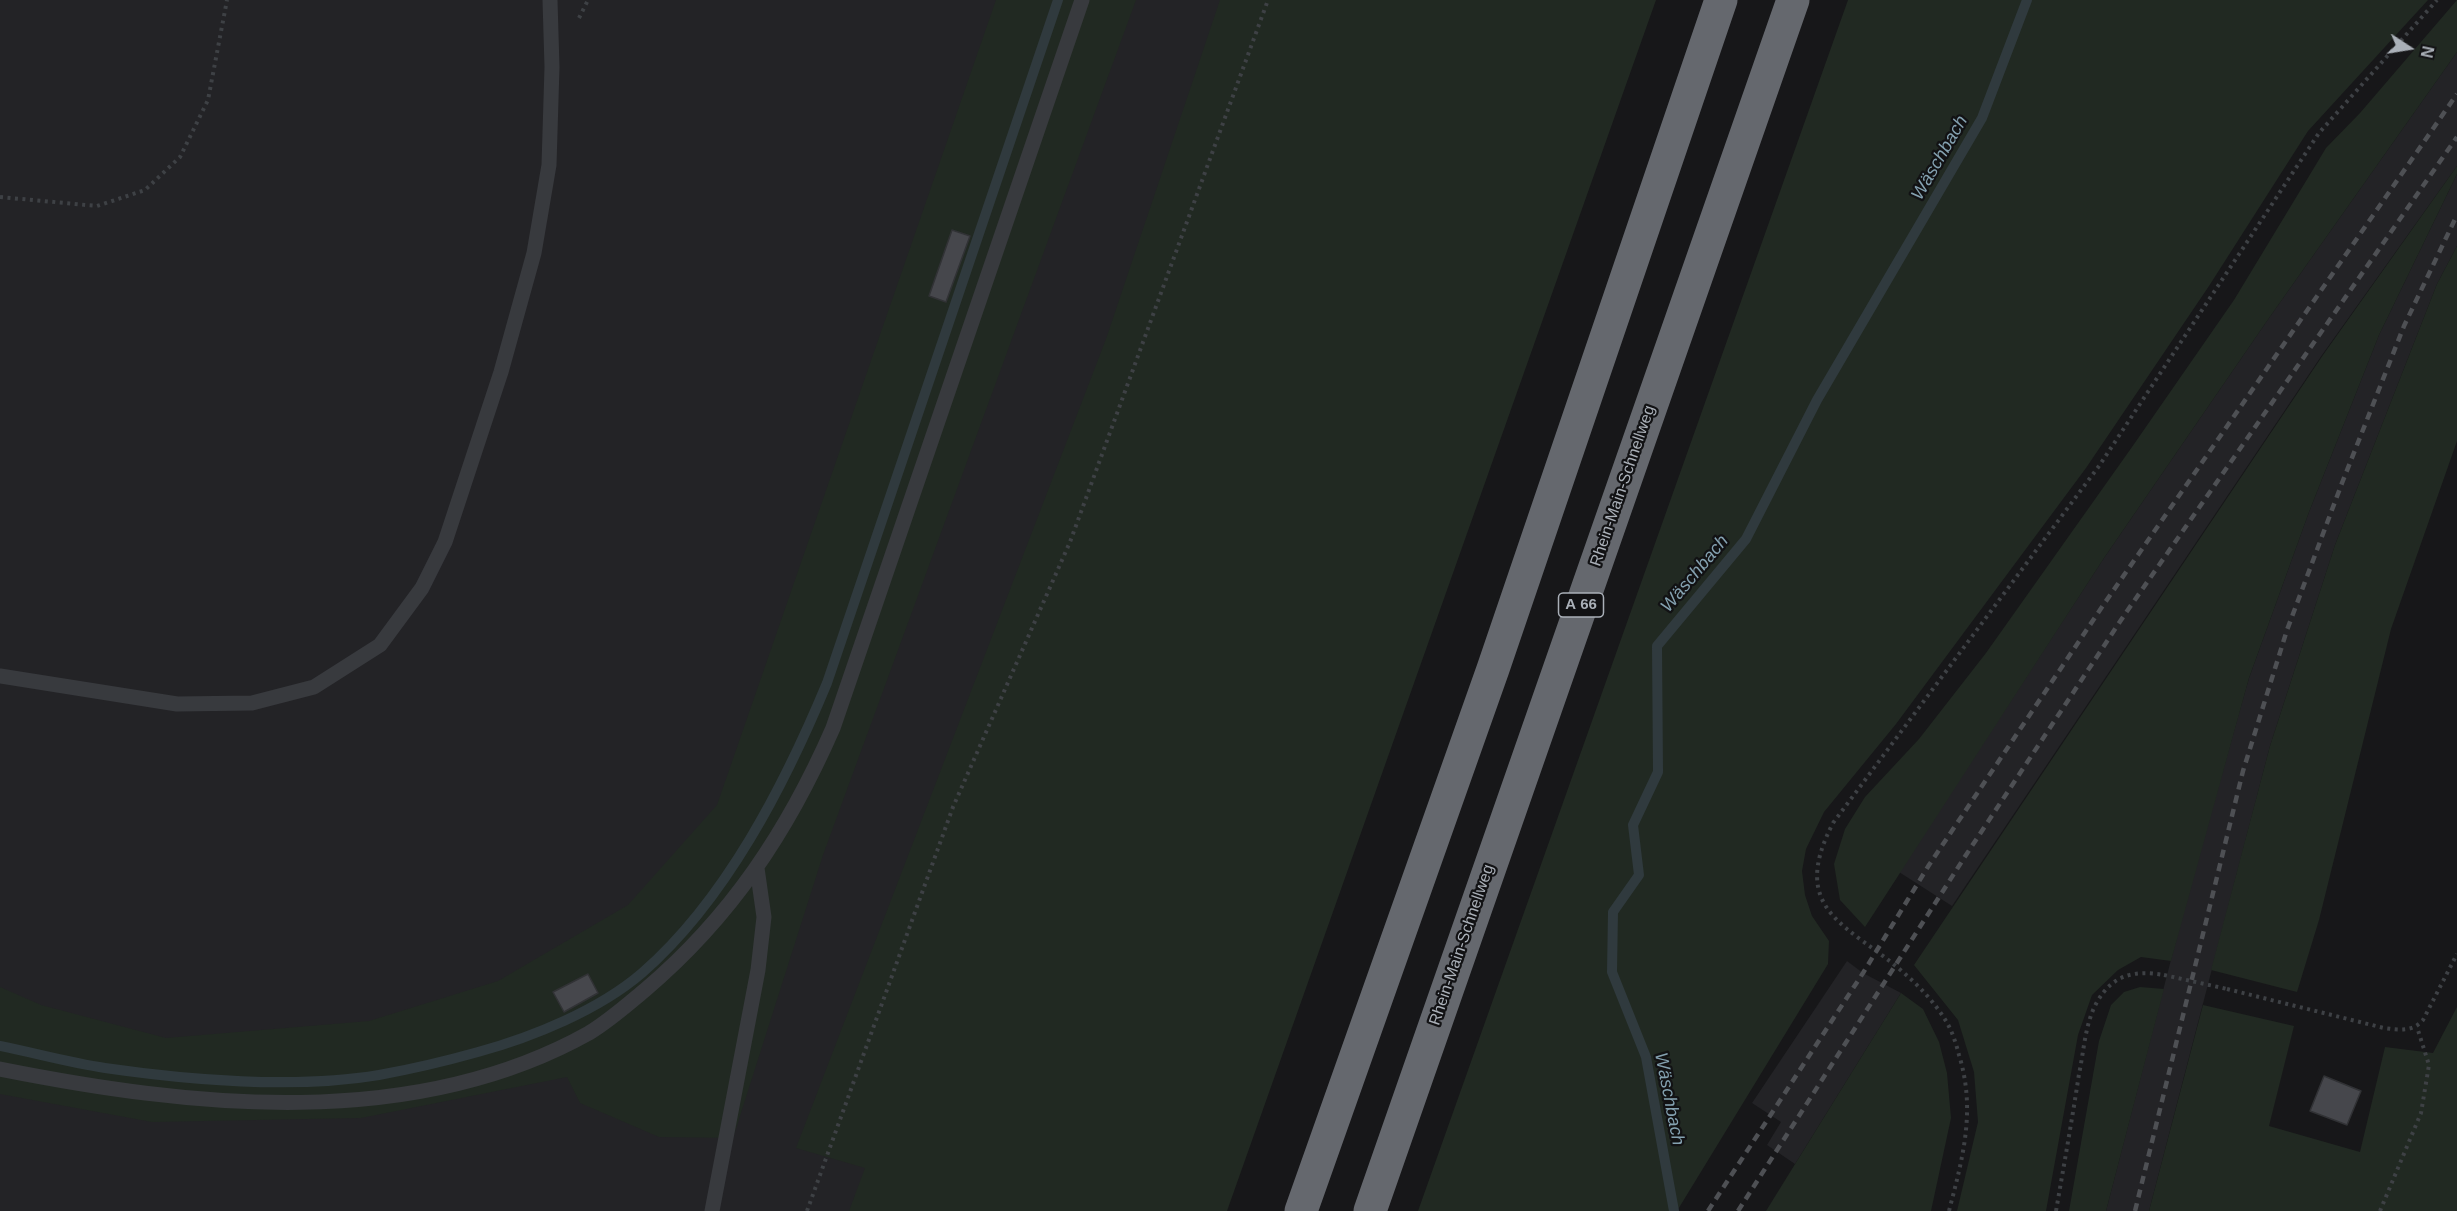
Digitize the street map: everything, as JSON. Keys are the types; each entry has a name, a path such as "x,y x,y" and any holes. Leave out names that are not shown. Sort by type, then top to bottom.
{"highway":[{"path":"1301,1211 1490,681 1721,0"},
{"name":"Rhein-Main-Schnellweg","path":"1370,1211 1793,0"}],"lane":[{"path":"0,676 177,704 252,704 314,687 380,645 422,588 445,542 501,372 531,264 549,165 552,67 550,0"},
{"path":"0,1069 77,1084 158,1095 226,1100 363,1099 410,1094 457,1085 503,1071 591,1032 672,966 729,906 757,868 786,824 833,728 1082,0"},
{"path":"712,1211 758,970 764,916 757,868"}],"path":[{"path":"0,197 97,206 145,190 180,157 208,100 227,0"},
{"path":"807,1211 953,807 1070,542 1268,0"},
{"path":"1949,1211 1968,1131 1964,1071 1955,1040 1947,1022 1929,997 1903,972 1852,934 1831,914 1822,900 1818,882 1818,861 1823,842 1833,823 2099,466 2319,133 2437,0"},
{"path":"2056,1211 2086,1038 2097,1001 2126,975 2137,972 2164,975 2396,1030 2417,1027 2429,1010 2457,954"},
{"path":"2380,1211 2421,1113 2429,1065 2417,1027"}],"shaded area":[{"path":"0,0 1436,0 1031,1211 0,1211"},
{"path":"996,0 1136,0 823,855 733,1138 659,1137 580,1103 567,1077 361,1118 152,1122 0,1094 0,987 41,1005 166,1038 369,1021 498,981 628,905 717,805"},
{"path":"1220,0 1656,0 1227,1211 849,1211 865,1168 796,1148 1106,339"},
{"path":"1848,0 2428,0 2308,131 2209,286 2086,468 1896,724 1824,812 1806,849 1802,871 1805,895 1812,916 1829,941 1828,964 1677,1211 1418,1211"},
{"path":"2457,0 2457,52 2269,318 2104,558 1865,927 1840,900 1834,864 1845,829 1865,797 1919,739 1986,653 2234,300 2326,148 2360,113"},
{"path":"2457,52 2457,166 2322,355 1952,906 1899,872 2104,558 2269,318"},
{"path":"2457,166 2457,174 2379,335 2309,512 2249,678 2171,961 2141,957 2118,970 2092,995 2078,1035 2046,1211 1957,1211 1978,1122 1974,1072 1958,1020 1914,965 2323,355"},
{"path":"2457,174 2457,246 2437,284 2335,545 2270,746 2149,1211 2106,1211 2188,894 2249,678 2309,512 2379,335"},
{"path":"2457,246 2457,441 2391,629 2319,920 2297,992 2211,970 2270,746 2335,545 2437,284"},
{"path":"1847,961 1863,973 1901,993 1795,1164 1767,1145 1781,1122 1752,1103"},
{"path":"2140,987 2164,989 2106,1211 2069,1211 2099,1041 2111,1005 2124,992"},
{"path":"1901,993 1923,1009 1939,1042 1947,1073 1951,1118 1931,1211 1766,1211"},
{"path":"2203,1005 2294,1026 2269,1126 2360,1152 2385,1047 2433,1053 2457,1007 2457,1211 2149,1211"}],"building":[{"path":"952,230 970,236 946,302 929,296"},
{"path":"588,974 598,993 564,1012 553,992"},
{"path":"2324,1076 2361,1091 2347,1125 2310,1111"}],"waterway":[{"path":"0,1046 92,1066 206,1079 313,1082 379,1075 478,1052 521,1039 564,1021 606,999 625,986 672,944 726,876 750,838 792,761 827,683 1058,0"},
{"name":"Wäschbach","path":"1674,1211 1646,1057 1612,972 1613,912 1639,875 1633,825 1658,772 1657,646 1746,539 1817,400 1982,118 2027,0"}],"railway":[{"path":"1708,1211 1863,973 1929,865 2104,604 2457,94"},
{"path":"1738,1211 1966,855 2125,614 2457,137"},
{"path":"2135,1211 2243,771 2287,630 2404,326 2457,215"}]}
